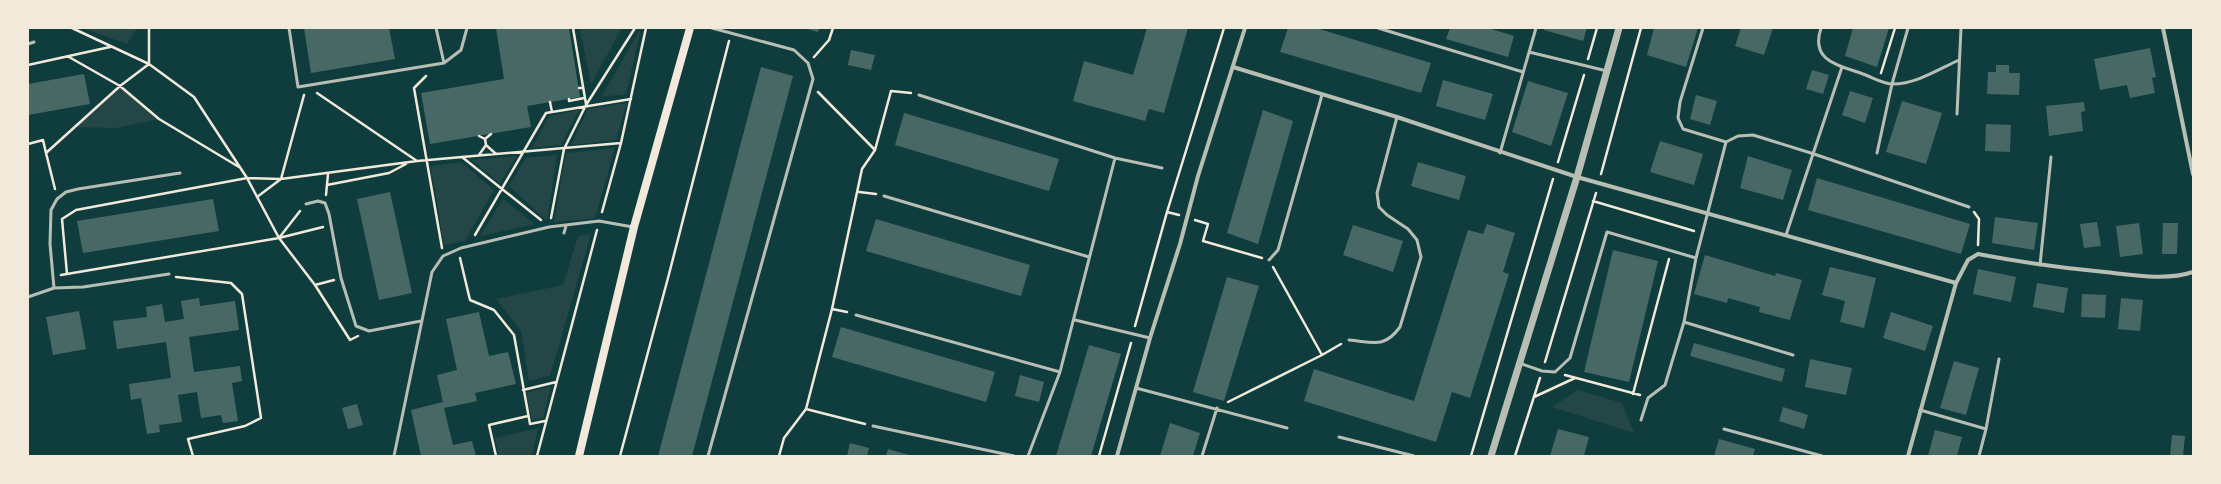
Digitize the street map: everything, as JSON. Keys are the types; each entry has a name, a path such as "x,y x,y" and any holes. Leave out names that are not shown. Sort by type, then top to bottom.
{"main road":[{"path":"579,456 634,227 690,28"}],"street":[{"path":"1117,456 1198,176 1245,28"},
{"path":"1491,456 1577,177 1619,28"},
{"path":"2163,28 2193,174"},
{"path":"1233,67 1397,117 1500,153 1598,184 1956,282"},
{"path":"1908,456 1956,282 1968,260 1978,254 2040,265 2157,276 2181,276 2193,272"}],"lane":[{"path":"289,28 298,87 444,62 461,50 468,28"},
{"path":"436,28 444,62"},
{"path":"708,456 813,79 808,63 794,50 712,28"},
{"path":"1378,28 1523,72"},
{"path":"1500,153 1536,28"},
{"path":"1703,28 1680,102 1678,118 1683,129 1726,142 1738,136 1753,136 1814,154 1969,207"},
{"path":"1821,28 1817,40 1818,48 1824,57 1842,67 1892,84 1917,79 1959,60"},
{"path":"1877,153 1892,84 1908,28"},
{"path":"1957,114 1961,28"},
{"path":"28,44 34,42"},
{"path":"1529,52 1607,71"},
{"path":"1786,235 1842,67"},
{"path":"919,95 1115,158 1162,168"},
{"path":"1269,260 1278,250 1322,95"},
{"path":"1349,340 1384,343 1393,336 1400,327 1421,257 1417,240 1408,229 1387,215 1379,207 1377,193 1397,117"},
{"path":"1641,420 1648,398 1664,385 1684,322 1696,258 1726,142"},
{"path":"2040,265 2051,157"},
{"path":"1028,456 1060,372 1075,320 1089,257 1115,158"},
{"path":"54,288 50,244 51,210 58,199 66,192 78,189 180,173"},
{"path":"884,196 1089,257"},
{"path":"306,204 318,200 325,204 331,225 341,278 356,326 369,330 421,321"},
{"path":"394,456 432,272 443,256 468,247 549,228 599,221 634,227"},
{"path":"564,233 566,226"},
{"path":"1520,363 1542,371 1555,372 1570,358 1607,232 1696,258"},
{"path":"28,297 54,288 83,287 169,274"},
{"path":"856,315 1060,372"},
{"path":"1075,320 1150,338"},
{"path":"1684,322 1792,355"},
{"path":"1978,456 1986,429 1999,359"},
{"path":"1136,388 1217,408 1287,428"},
{"path":"1202,456 1217,408"},
{"path":"1920,410 1986,429"},
{"path":"873,426 1014,456"},
{"path":"1724,429 1822,456"},
{"path":"1339,437 1414,456"}],"path":[{"path":"72,28 149,64 194,97 239,168 247,178 279,238 315,285 350,340 369,330"},
{"path":"148,28 149,64"},
{"path":"573,28 586,105"},
{"path":"461,157 502,188 549,228 564,149 586,105 635,28"},
{"path":"601,213 621,143 646,28"},
{"path":"808,63 829,40 833,28"},
{"path":"1098,456 1167,212 1224,28"},
{"path":"1470,456 1556,171 1597,28"},
{"path":"1515,456 1593,201 1641,28"},
{"path":"1879,80 1895,28"},
{"path":"620,456 668,278 731,33"},
{"path":"28,64 69,57 111,47"},
{"path":"69,57 120,86 159,119 239,168"},
{"path":"46,153 120,86 149,64"},
{"path":"436,64 414,88 443,256"},
{"path":"811,85 875,150"},
{"path":"257,197 281,179 307,86 417,161"},
{"path":"779,456 784,438 806,409 832,309 862,169 875,150 891,91 919,95"},
{"path":"571,99 584,98"},
{"path":"468,247 546,113 586,105 631,99"},
{"path":"550,102 552,112"},
{"path":"485,139 491,134"},
{"path":"479,136 485,139"},
{"path":"485,139 486,144 496,154"},
{"path":"28,144 43,140 58,199"},
{"path":"67,274 62,219 76,210 247,178 281,179 426,160 621,143"},
{"path":"478,155 486,144"},
{"path":"327,185 389,173 408,162"},
{"path":"325,204 328,174"},
{"path":"858,192 884,196"},
{"path":"1593,201 1702,234"},
{"path":"279,238 306,204"},
{"path":"1969,207 1979,220 1978,254"},
{"path":"1167,212 1208,224 1203,242 1269,260 1322,355"},
{"path":"53,276 279,238 331,225"},
{"path":"537,456 545,421 597,229"},
{"path":"458,250 470,300 494,310 514,336 530,424 545,421"},
{"path":"1633,394 1671,251"},
{"path":"169,274 172,276 231,283 242,294 261,418 245,426 188,439 193,456"},
{"path":"315,285 341,278"},
{"path":"832,309 856,315"},
{"path":"1217,408 1349,340"},
{"path":"1555,372 1648,398"},
{"path":"1534,397 1574,378"},
{"path":"523,390 556,382"},
{"path":"806,409 873,426"},
{"path":"496,456 489,425 528,416"}],"shaded area":[{"path":"82,28 137,28 127,44"},
{"path":"587,28 622,28 591,84 580,30"},
{"path":"641,28 626,94 601,97"},
{"path":"120,86 159,119 116,128 73,127"},
{"path":"627,103 616,140 571,145 588,109"},
{"path":"579,110 561,145 532,148 549,116"},
{"path":"615,148 595,218 554,222 566,153"},
{"path":"557,155 547,221 509,186 526,158"},
{"path":"517,156 500,183 471,160"},
{"path":"461,162 494,190 465,241 444,245 431,166"},
{"path":"503,199 535,224 480,236"},
{"path":"591,234 550,376 529,381 521,331 496,299 563,285 578,236"},
{"path":"551,386 543,418 532,420 526,393"},
{"path":"1578,390 1622,403 1634,433 1552,407"},
{"path":"538,428 532,456 499,456 495,438"}],"building":[{"path":"304,28 389,28 395,59 311,73"},
{"path":"496,28 569,28 580,97 527,106 531,127 430,144 421,93 504,79"},
{"path":"804,28 819,28 818,32"},
{"path":"1147,28 1188,28 1164,113 1149,109 1145,121 1073,101 1084,61 1133,75"},
{"path":"1288,28 1316,28 1431,63 1421,93 1280,52"},
{"path":"1450,28 1488,28 1514,36 1508,57 1446,39"},
{"path":"1544,28 1587,28 1583,41 1544,30"},
{"path":"1654,28 1698,28 1686,67 1647,55"},
{"path":"1741,28 1773,28 1764,55 1735,46"},
{"path":"1853,28 1889,28 1877,67 1845,56"},
{"path":"2150,48 2156,77 2152,78 2155,93 2130,98 2127,85 2100,90 2094,59"},
{"path":"851,50 875,55 871,70 848,65"},
{"path":"1996,65 2009,65 2009,73 2020,73 2019,95 1987,94 1988,72 1996,72"},
{"path":"761,67 793,76 692,456 658,456"},
{"path":"1812,70 1829,75 1823,94 1806,89"},
{"path":"84,74 90,104 28,115 28,84"},
{"path":"1443,80 1493,94 1485,120 1436,106"},
{"path":"1528,81 1568,93 1551,146 1512,132"},
{"path":"1850,91 1873,98 1865,123 1842,115"},
{"path":"1696,95 1717,101 1710,125 1690,119"},
{"path":"1902,101 1942,113 1926,164 1886,152"},
{"path":"2084,102 2085,111 2081,112 2083,131 2049,136 2046,106"},
{"path":"1263,110 1293,121 1258,244 1227,233"},
{"path":"904,113 1059,159 1049,191 895,145"},
{"path":"1986,124 2011,125 2010,152 1985,151"},
{"path":"1660,141 1703,154 1694,185 1650,172"},
{"path":"1748,156 1792,170 1783,200 1740,188"},
{"path":"1418,162 1466,176 1459,200 1411,186"},
{"path":"1817,178 1970,224 1961,254 1808,210"},
{"path":"390,192 412,293 379,300 357,199"},
{"path":"213,199 219,231 83,253 77,221"},
{"path":"1995,217 2038,223 2034,250 1992,243"},
{"path":"876,219 1030,265 1021,296 866,251"},
{"path":"2097,222 2101,246 2084,248 2080,224"},
{"path":"2139,223 2143,254 2120,257 2116,226"},
{"path":"2163,223 2178,223 2177,254 2162,254"},
{"path":"1487,224 1515,233 1503,272 1509,274 1470,398 1452,392 1436,442 1304,401 1314,369 1414,401 1468,230 1483,234"},
{"path":"1353,225 1403,241 1393,272 1343,255"},
{"path":"1613,250 1658,261 1629,382 1584,372"},
{"path":"1705,255 1775,276 1776,273 1802,280 1790,320 1759,312 1760,307 1728,298 1727,303 1694,294"},
{"path":"1830,267 1876,278 1864,328 1840,322 1845,301 1822,295"},
{"path":"1978,269 2016,277 2011,302 1973,294"},
{"path":"1227,277 1259,286 1224,401 1193,392"},
{"path":"2037,283 2068,288 2064,313 2033,307"},
{"path":"2082,294 2106,295 2105,318 2081,317"},
{"path":"199,298 200,306 235,301 239,330 189,337 194,372 240,366 242,381 232,383 238,421 223,423 221,415 201,418 197,392 178,395 182,422 159,425 160,432 147,434 141,398 131,400 129,384 171,378 166,342 117,349 113,321 147,317 146,307 162,304 165,322 184,319 181,301"},
{"path":"2121,298 2143,300 2140,331 2118,329"},
{"path":"79,311 86,349 53,355 46,317"},
{"path":"479,312 489,356 508,352 516,384 475,393 477,401 444,408 453,445 472,441 476,456 421,456 411,410 443,402 437,375 457,370 446,319"},
{"path":"1891,312 1933,326 1925,351 1883,338"},
{"path":"841,327 995,372 986,402 832,357"},
{"path":"1694,343 1785,369 1782,382 1690,356"},
{"path":"1089,345 1121,354 1091,456 1056,456"},
{"path":"1810,359 1852,368 1846,395 1805,387"},
{"path":"1954,361 1979,368 1966,415 1940,408"},
{"path":"1020,375 1044,382 1039,402 1015,396"},
{"path":"357,404 363,425 348,429 342,408"},
{"path":"1783,407 1808,415 1804,429 1779,421"},
{"path":"1170,423 1200,433 1193,456 1160,456"},
{"path":"1558,429 1589,437 1584,456 1550,456"},
{"path":"1935,430 1962,437 1957,456 1928,456"},
{"path":"2172,435 2185,436 2183,456 2170,456"},
{"path":"1719,439 1755,449 1753,456 1714,456"},
{"path":"850,443 869,448 867,456 847,456"},
{"path":"888,449 913,456 886,456"}]}
